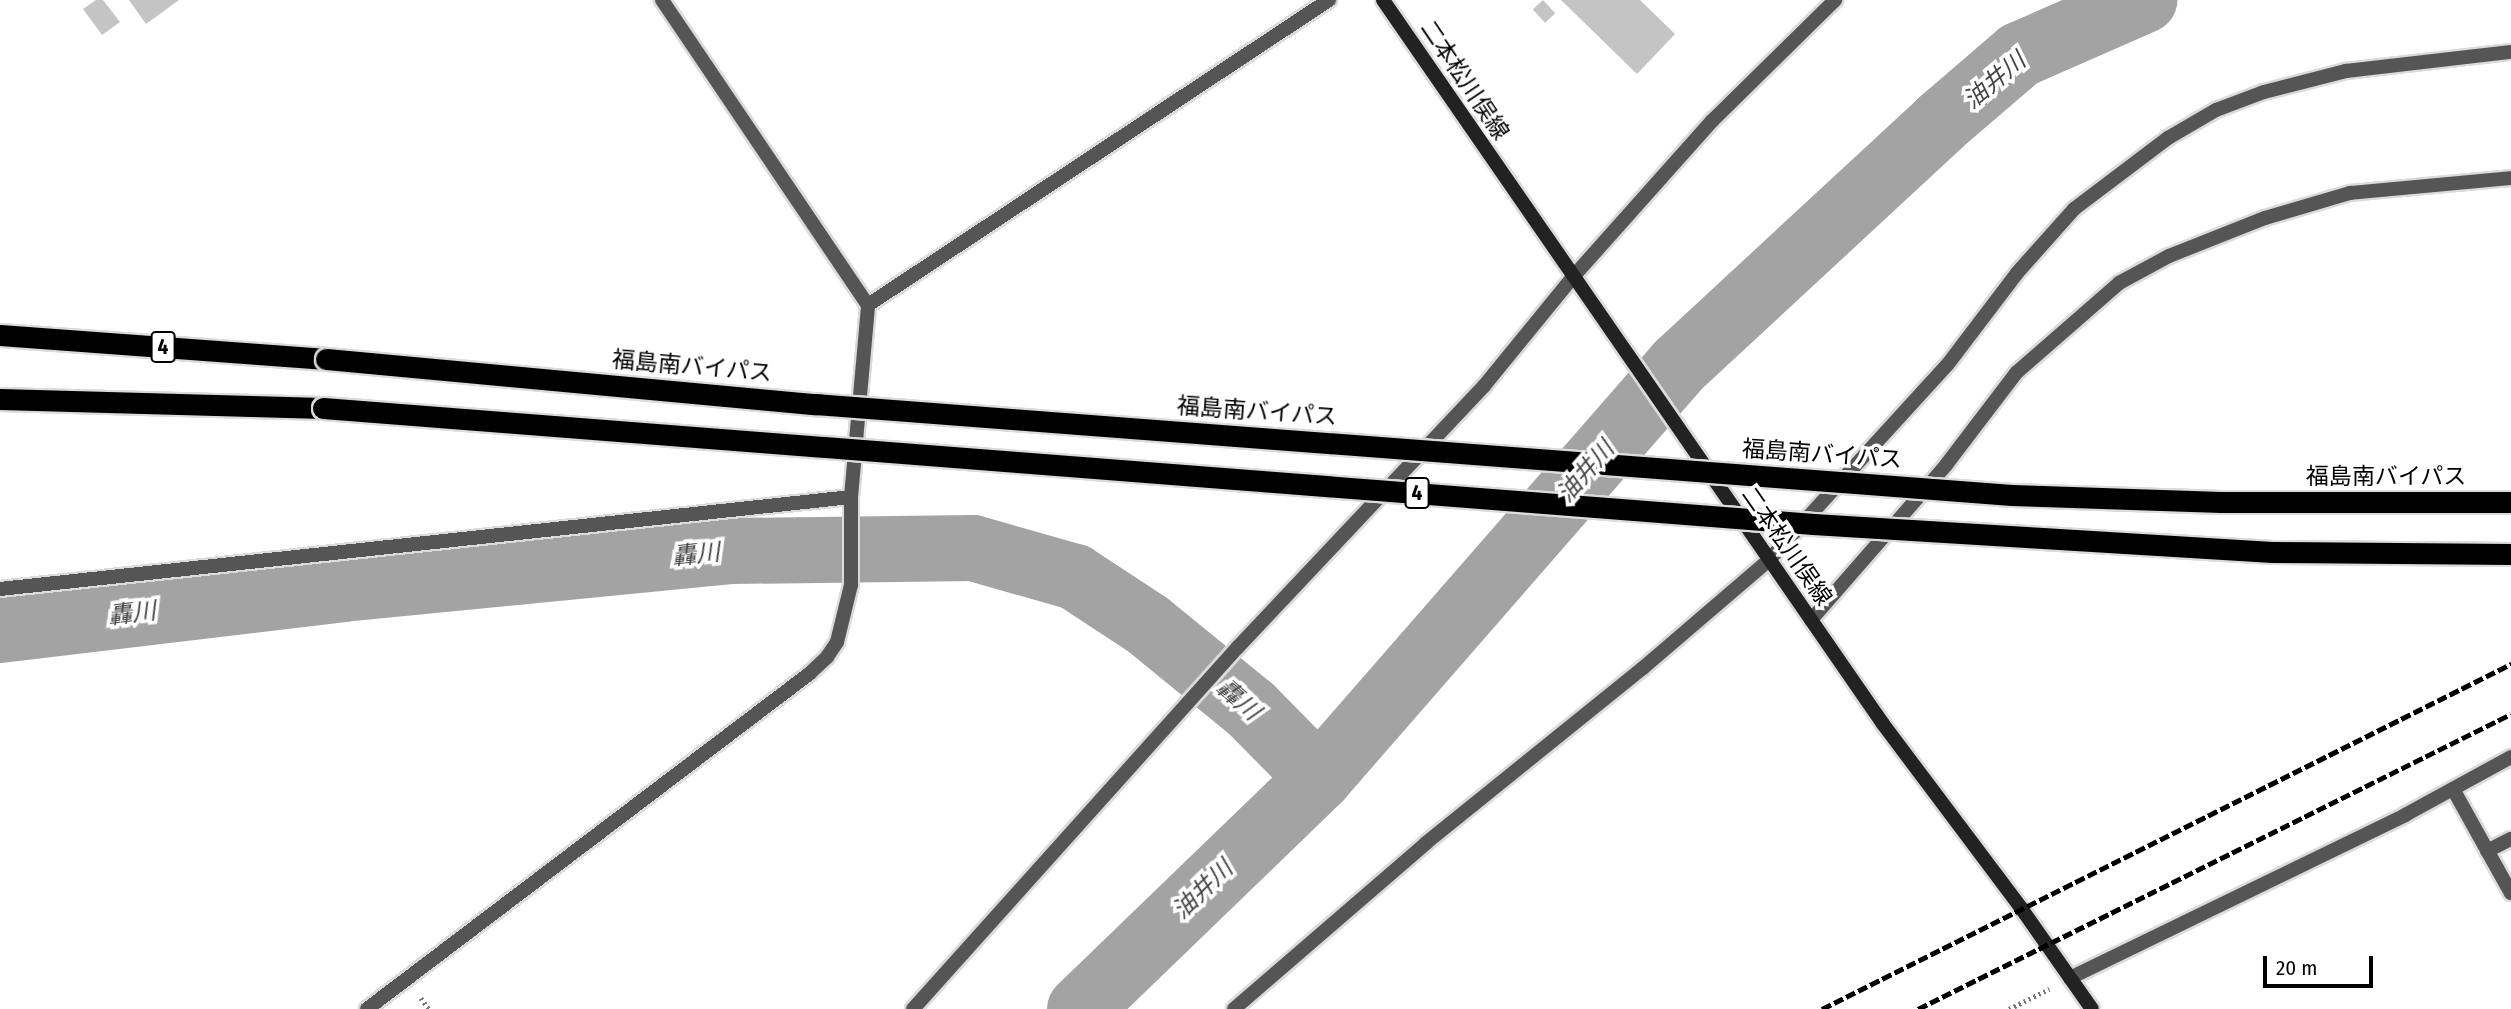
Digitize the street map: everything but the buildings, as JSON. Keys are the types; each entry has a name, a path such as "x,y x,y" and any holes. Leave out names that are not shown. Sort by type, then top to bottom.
{"highway":[{"name":"福島南バイパス","path":"0,335 326,359 815,404 2012,495 2221,502 2511,502"},
{"name":"4","path":"0,399 323,408 1813,524 2272,552 2511,554"}],"main road":[{"name":"二本松川俣線","path":"1383,0 1616,343 1883,724 2092,1009"}],"street":[{"path":"368,1009 809,674 837,642 851,585 850,497 868,305 662,0"},
{"path":"868,305 1329,0"},
{"path":"913,1009 1177,711 1485,386 1572,278 1712,121 1835,0"},
{"path":"1234,1009 1426,843 1643,668 1769,560 1948,364 2017,273 2074,209 2168,138 2216,110 2264,92 2346,71 2511,52"},
{"path":"1811,620 1946,466 2015,373 2119,284 2169,256 2265,218 2350,193 2511,178"},
{"path":"0,589 850,497"},
{"path":"2070,978 2453,789 2511,757"},
{"path":"2453,789 2511,893"},
{"path":"2487,851 2511,839"}],"path":[{"path":"2009,1009 2070,978"}],"waterway":[{"name":"油井川","path":"1080,1009 1319,778 1679,365 1940,123 2019,55 2144,0"},
{"name":"轟川","path":"0,630 343,589 732,551 973,548 1075,577 1148,625 1251,709 1319,778"}],"railway":[{"path":"1822,1009 2511,664"},
{"path":"1918,1009 2511,714"}]}
